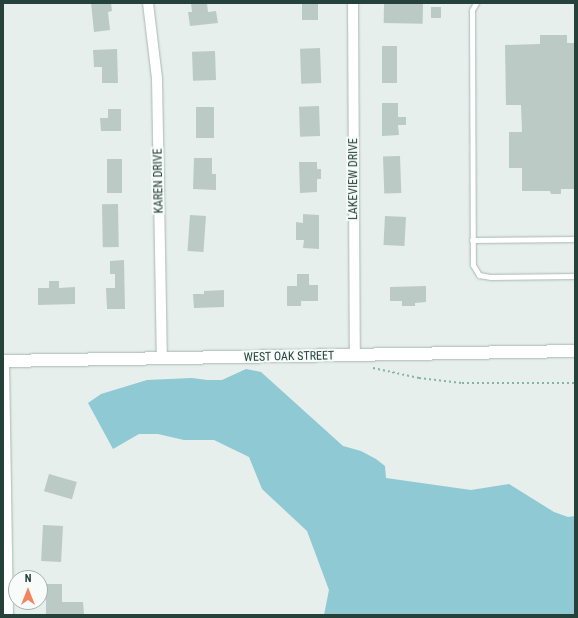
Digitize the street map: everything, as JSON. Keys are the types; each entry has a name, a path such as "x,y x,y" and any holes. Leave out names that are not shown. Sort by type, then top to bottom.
{"main road":[{"name":"WEST OAK STREET","path":"3,361 575,351"}],"street":[{"name":"KAREN DRIVE","path":"148,3 157,79 162,359"},
{"name":"LAKEVIEW DRIVE","path":"353,3 355,356"},
{"path":"3,361 8,615"}],"lane":[{"path":"476,3 472,10 473,265 478,275 490,277 575,276"},
{"path":"472,240 575,239"}],"path":[{"path":"365,366 389,370 419,378 462,383 575,383"}],"water":[{"path":"246,369 261,372 343,446 361,451 385,466 386,478 471,490 509,484 554,512 568,517 575,516 575,615 324,615 329,590 307,531 262,489 249,457 214,440 184,440 158,434 139,434 113,449 88,403 101,394 147,380 192,378 222,380"}],"building":[{"path":"91,3 111,3 112,11 108,12 110,30 94,32"},
{"path":"191,3 207,3 208,12 216,11 218,23 190,26 188,12 192,12"},
{"path":"302,3 318,3 318,20 302,20"},
{"path":"384,3 423,4 423,24 384,23"},
{"path":"431,7 441,7 441,18 431,18"},
{"path":"540,35 567,35 567,43 575,43 575,189 561,189 561,194 551,194 550,191 522,191 522,168 509,168 509,132 522,132 521,105 506,105 505,45 540,44"},
{"path":"382,46 397,46 397,83 382,83"},
{"path":"320,48 321,83 301,84 300,49"},
{"path":"117,49 118,83 102,83 102,67 94,67 93,50"},
{"path":"215,51 216,80 193,81 192,52"},
{"path":"382,103 398,103 398,117 406,117 406,125 398,125 399,135 382,136"},
{"path":"319,106 320,136 300,137 299,107"},
{"path":"196,107 214,107 214,138 196,138"},
{"path":"108,109 121,109 121,131 101,131 100,118 108,118"},
{"path":"400,156 401,193 384,194 383,157"},
{"path":"194,158 212,158 212,174 216,174 216,190 193,189"},
{"path":"107,159 122,159 122,193 107,193"},
{"path":"299,162 317,162 317,169 321,169 321,179 317,179 317,192 300,193"},
{"path":"102,204 118,204 119,247 103,247"},
{"path":"303,214 319,215 319,249 303,248 304,240 296,240 296,222 303,223"},
{"path":"190,215 206,216 203,252 187,251"},
{"path":"385,216 406,217 404,246 383,245"},
{"path":"124,260 125,309 107,309 106,288 115,288 115,274 110,274 110,261"},
{"path":"297,274 309,274 309,285 318,285 318,301 301,301 301,306 287,306 287,286 297,286"},
{"path":"49,281 59,281 59,288 75,287 75,304 38,305 38,288 49,288"},
{"path":"426,286 426,302 415,303 415,306 402,306 402,301 390,301 390,287"},
{"path":"224,290 224,307 194,308 193,294 204,294 204,291"},
{"path":"49,474 77,482 72,499 44,491"},
{"path":"43,525 63,526 61,562 41,561"},
{"path":"48,584 62,584 62,602 83,602 84,614 46,614 46,610 48,610"}]}
